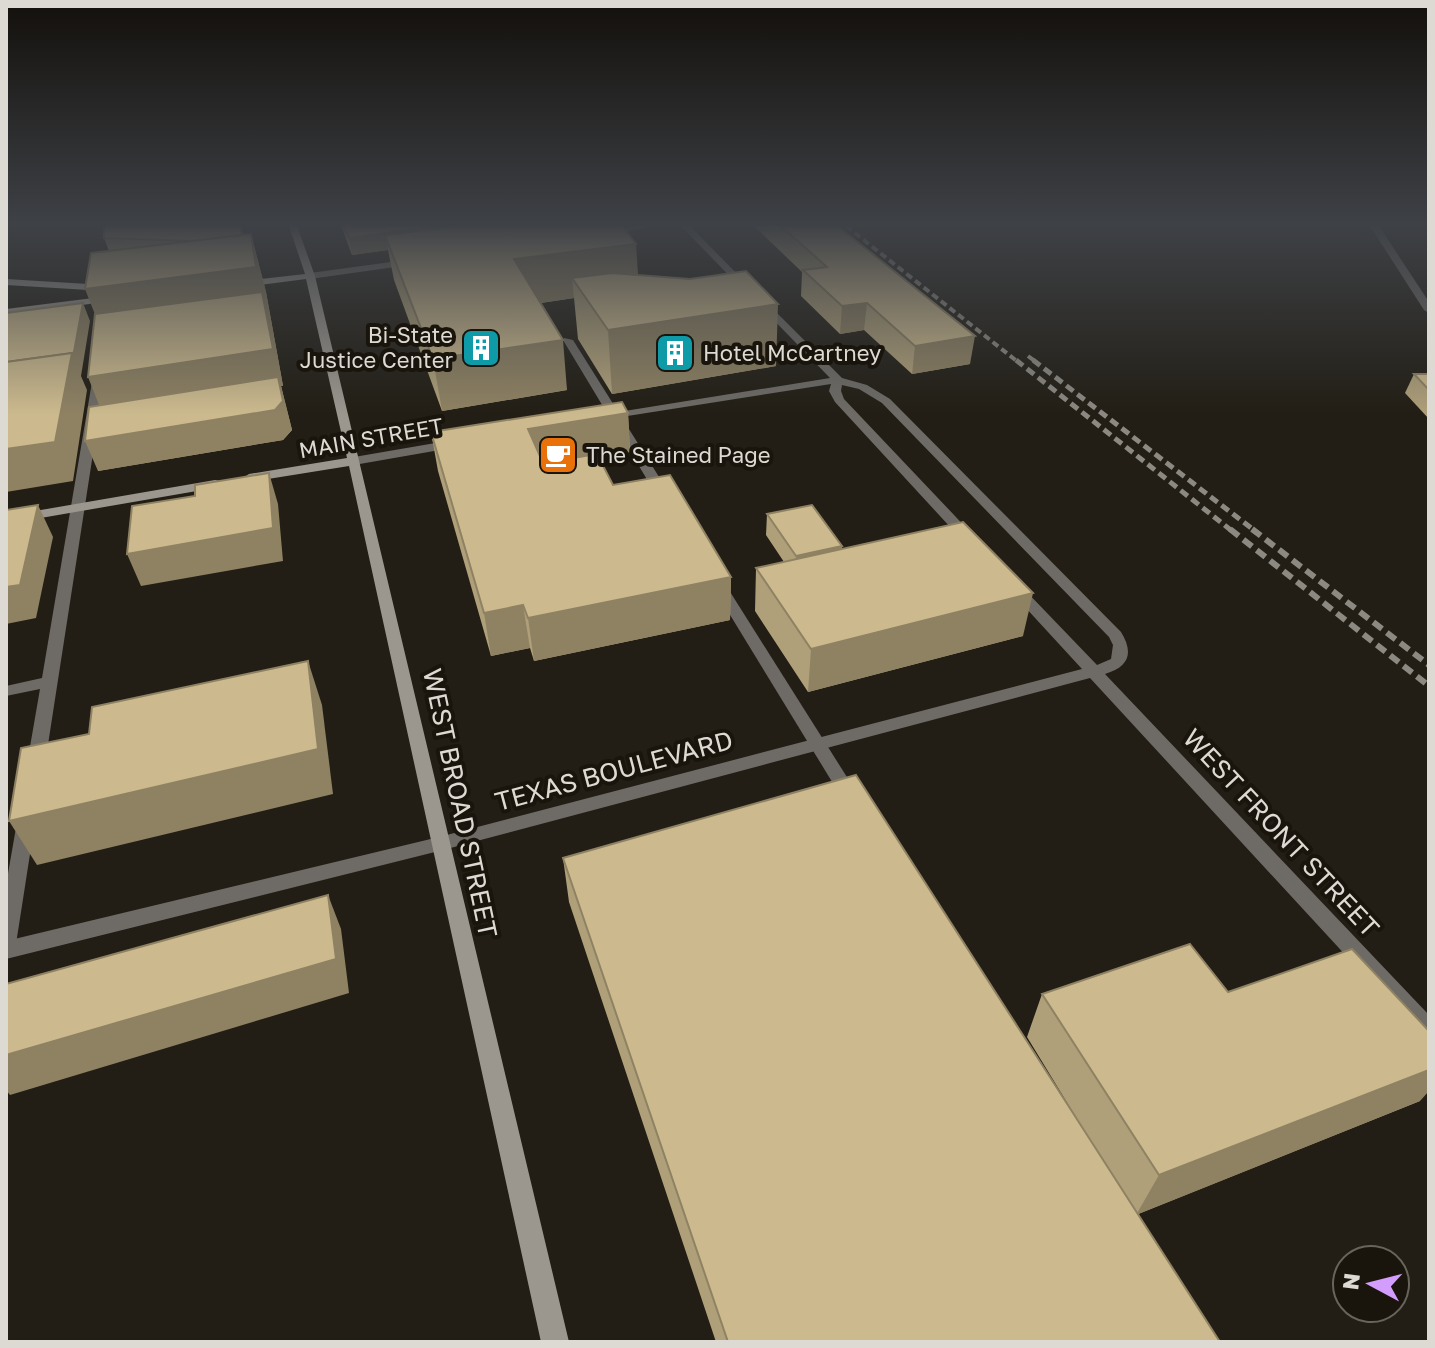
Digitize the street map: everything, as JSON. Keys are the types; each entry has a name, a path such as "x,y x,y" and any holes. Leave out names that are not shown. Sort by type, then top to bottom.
{"street":[{"path":"66,289 124,298"},
{"name":"WEST BROAD STREET","path":"313,289 555,1342"},
{"path":"747,289 838,380"},
{"path":"1415,289 1429,310"},
{"path":"6,312 110,294"},
{"path":"107,314 110,294"},
{"path":"568,340 607,418 672,509"},
{"path":"34,776 80,507 101,356"},
{"path":"838,380 835,391 839,400 977,547"},
{"path":"607,418 838,380 863,387 886,401 1116,635 1121,645 1118,661 1094,672"},
{"path":"82,387 98,385"},
{"name":"MAIN STREET","path":"6,520 462,443"},
{"path":"712,574 859,812"},
{"name":"WEST FRONT STREET","path":"1009,581 1429,1030"},
{"name":"TEXAS BOULEVARD","path":"6,947 439,844 1094,672"},
{"path":"6,691 51,681"},
{"path":"6,947 29,807"}],"building":[{"path":"406,289 532,289 563,340 433,359"},
{"path":"580,289 763,289 778,304 608,330"},
{"path":"823,289 916,289 975,336 915,346 867,303 842,306"},
{"path":"262,292 273,349 88,377 95,314"},
{"path":"83,303 73,357 72,353 6,362 6,313"},
{"path":"72,353 55,442 6,449 6,362"},
{"path":"1414,374 1429,374 1429,390"},
{"path":"278,377 283,401 275,410 85,441 89,407"},
{"path":"622,402 628,413 528,429 543,463 597,454 613,485 670,475 731,577 528,618 523,605 484,613 431,432"},
{"path":"269,473 273,528 127,554 132,506 195,496 195,485"},
{"path":"38,505 20,585 6,587 6,510"},
{"path":"812,505 842,546 796,556 767,514"},
{"path":"963,522 1033,593 811,649 756,568"},
{"path":"308,661 318,749 9,821 21,748 89,734 92,707"},
{"path":"856,775 1220,1342 728,1342 563,858"},
{"path":"328,895 336,959 6,1055 6,984"},
{"path":"1190,944 1228,992 1352,949 1429,1031 1429,1070 1159,1175 1042,994"}],"railway":[{"path":"926,289 1018,362"},
{"path":"1028,356 1036,362"},
{"path":"1016,360 1232,531"},
{"path":"1033,360 1255,531"},
{"path":"1230,529 1429,686"},
{"path":"1252,529 1429,665"}],"place":[{"name":"Bi-State Justice Center","path":"481,348"},
{"name":"Hotel McCartney","path":"675,353"},
{"name":"The Stained Page","path":"558,455"}]}
